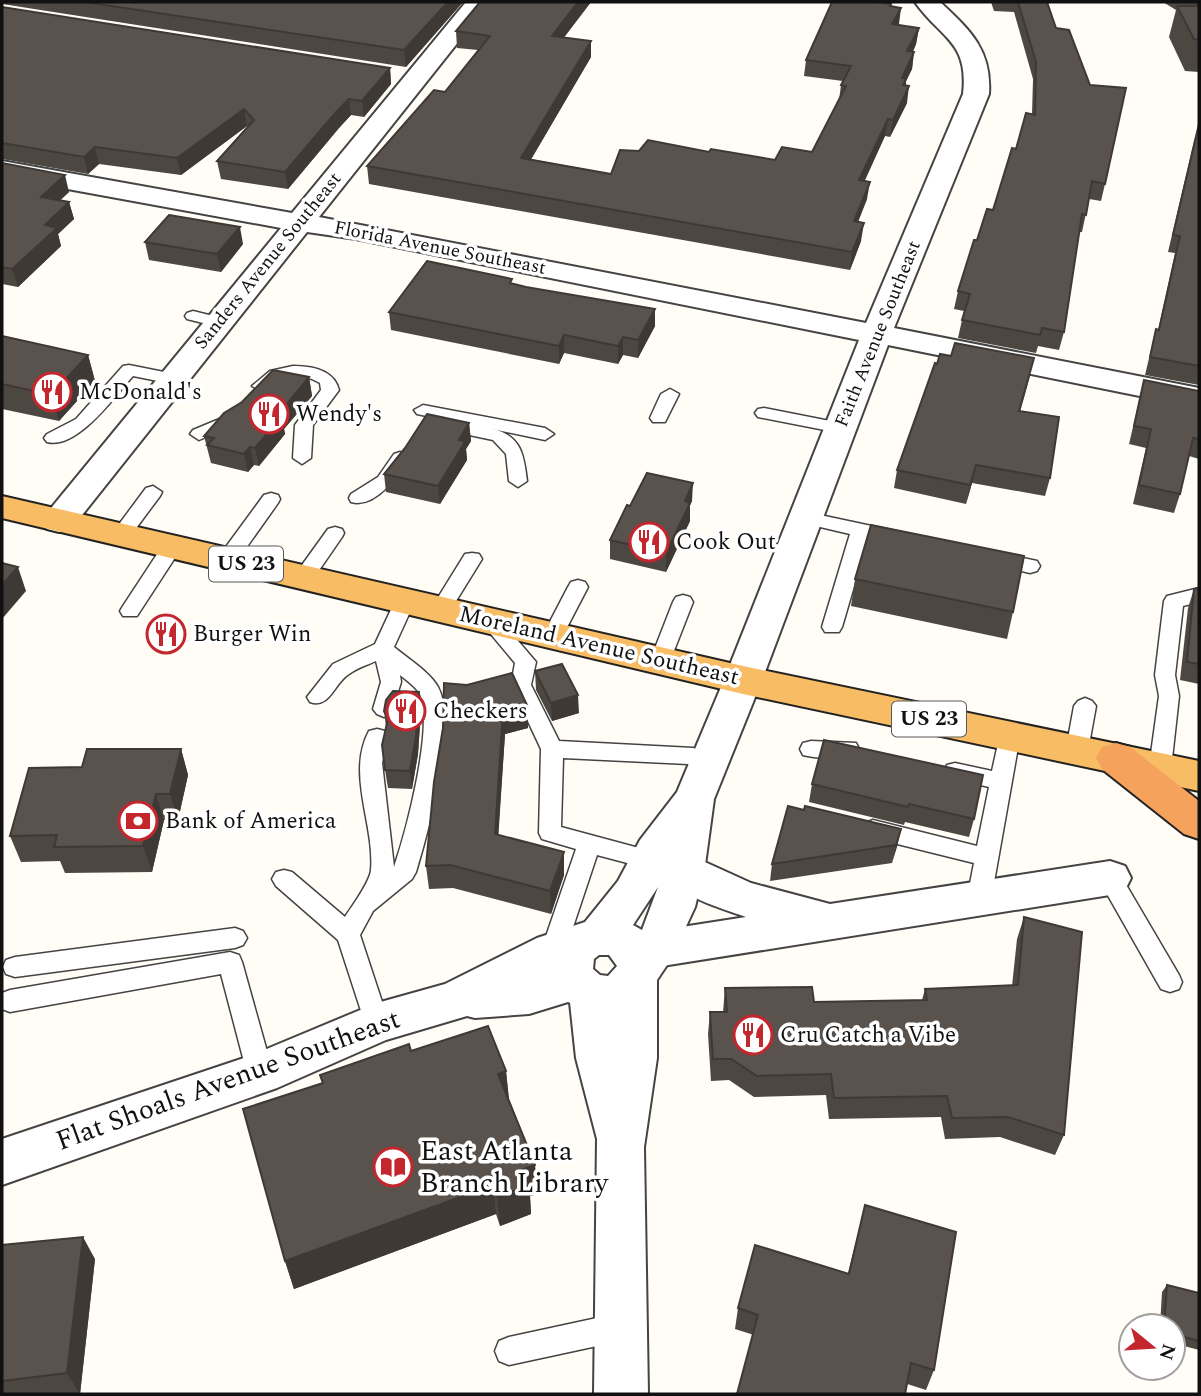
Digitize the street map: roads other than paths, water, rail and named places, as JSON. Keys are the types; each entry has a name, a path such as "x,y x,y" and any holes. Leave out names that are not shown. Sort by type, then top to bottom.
{"highway":[{"name":"Moreland Avenue Southeast","path":"2,507 743,680 1199,776"},
{"path":"1096,754 1199,823"}],"street":[{"name":"Sanders Avenue Southeast","path":"59,521 173,379 206,319 299,223 402,76 478,2"},
{"name":"Faith Avenue Southeast","path":"668,865 743,680 877,333 976,94 979,75 975,57 964,38 927,2"},
{"name":"Florida Avenue Southeast","path":"2,169 356,231 1199,398"},
{"path":"668,865 709,886 774,908 836,920"},
{"path":"620,1147 598,1058 580,961 633,893 668,865"},
{"path":"621,1394 620,1147 634,1058 643,966 671,913 668,865"},
{"path":"643,966 836,920 1110,878"},
{"name":"Flat Shoals Avenue Southeast","path":"2,1162 260,1073 377,1023 456,1000 529,995 580,961 616,993 631,986 643,966"}],"lane":[{"path":"53,438 82,423 129,370 173,379"},
{"path":"199,434 235,417 268,378 283,372 317,374 328,380 330,390 304,425 302,458"},
{"path":"659,418 670,394"},
{"path":"764,413 840,428"},
{"path":"518,481 516,453 499,436 422,418 545,434"},
{"path":"358,498 384,481 406,448"},
{"path":"121,535 153,492"},
{"path":"227,560 271,499"},
{"path":"806,518 913,541"},
{"path":"832,627 861,530"},
{"path":"304,578 335,533"},
{"path":"130,611 172,547"},
{"path":"978,555 1030,566"},
{"path":"441,609 472,559"},
{"path":"553,635 578,587"},
{"path":"1160,768 1169,696 1165,675 1174,601 1199,595"},
{"path":"384,709 391,682 383,649 405,601"},
{"path":"660,661 683,602"},
{"path":"490,621 526,662 521,685 552,750 550,834 668,865"},
{"path":"317,697 340,669 383,649"},
{"path":"366,904 404,872 421,819 435,719 429,689 383,649"},
{"path":"1085,706 1096,754"},
{"path":"979,899 1009,736"},
{"path":"348,933 383,873 371,763 377,737"},
{"path":"811,749 857,749 870,752"},
{"path":"552,750 693,756 701,784"},
{"path":"935,767 1000,781"},
{"path":"857,826 986,856"},
{"path":"580,961 589,844"},
{"path":"1110,878 1170,982"},
{"path":"284,879 348,933 377,1023"},
{"path":"15,967 232,950"},
{"path":"10,1001 232,950"},
{"path":"232,950 260,1073"},
{"path":"509,1351 620,1326"}],"place":[{"name":"McDonald's","path":"52,392"},
{"name":"Wendy's","path":"269,414"},
{"name":"Cook Out","path":"649,542"},
{"name":"Burger Win","path":"166,634"},
{"name":"Checkers","path":"406,711"},
{"name":"Bank of America","path":"138,821"},
{"name":"Cru Catch a Vibe","path":"753,1035"},
{"name":"East Atlanta Branch Library","path":"393,1167"}]}
